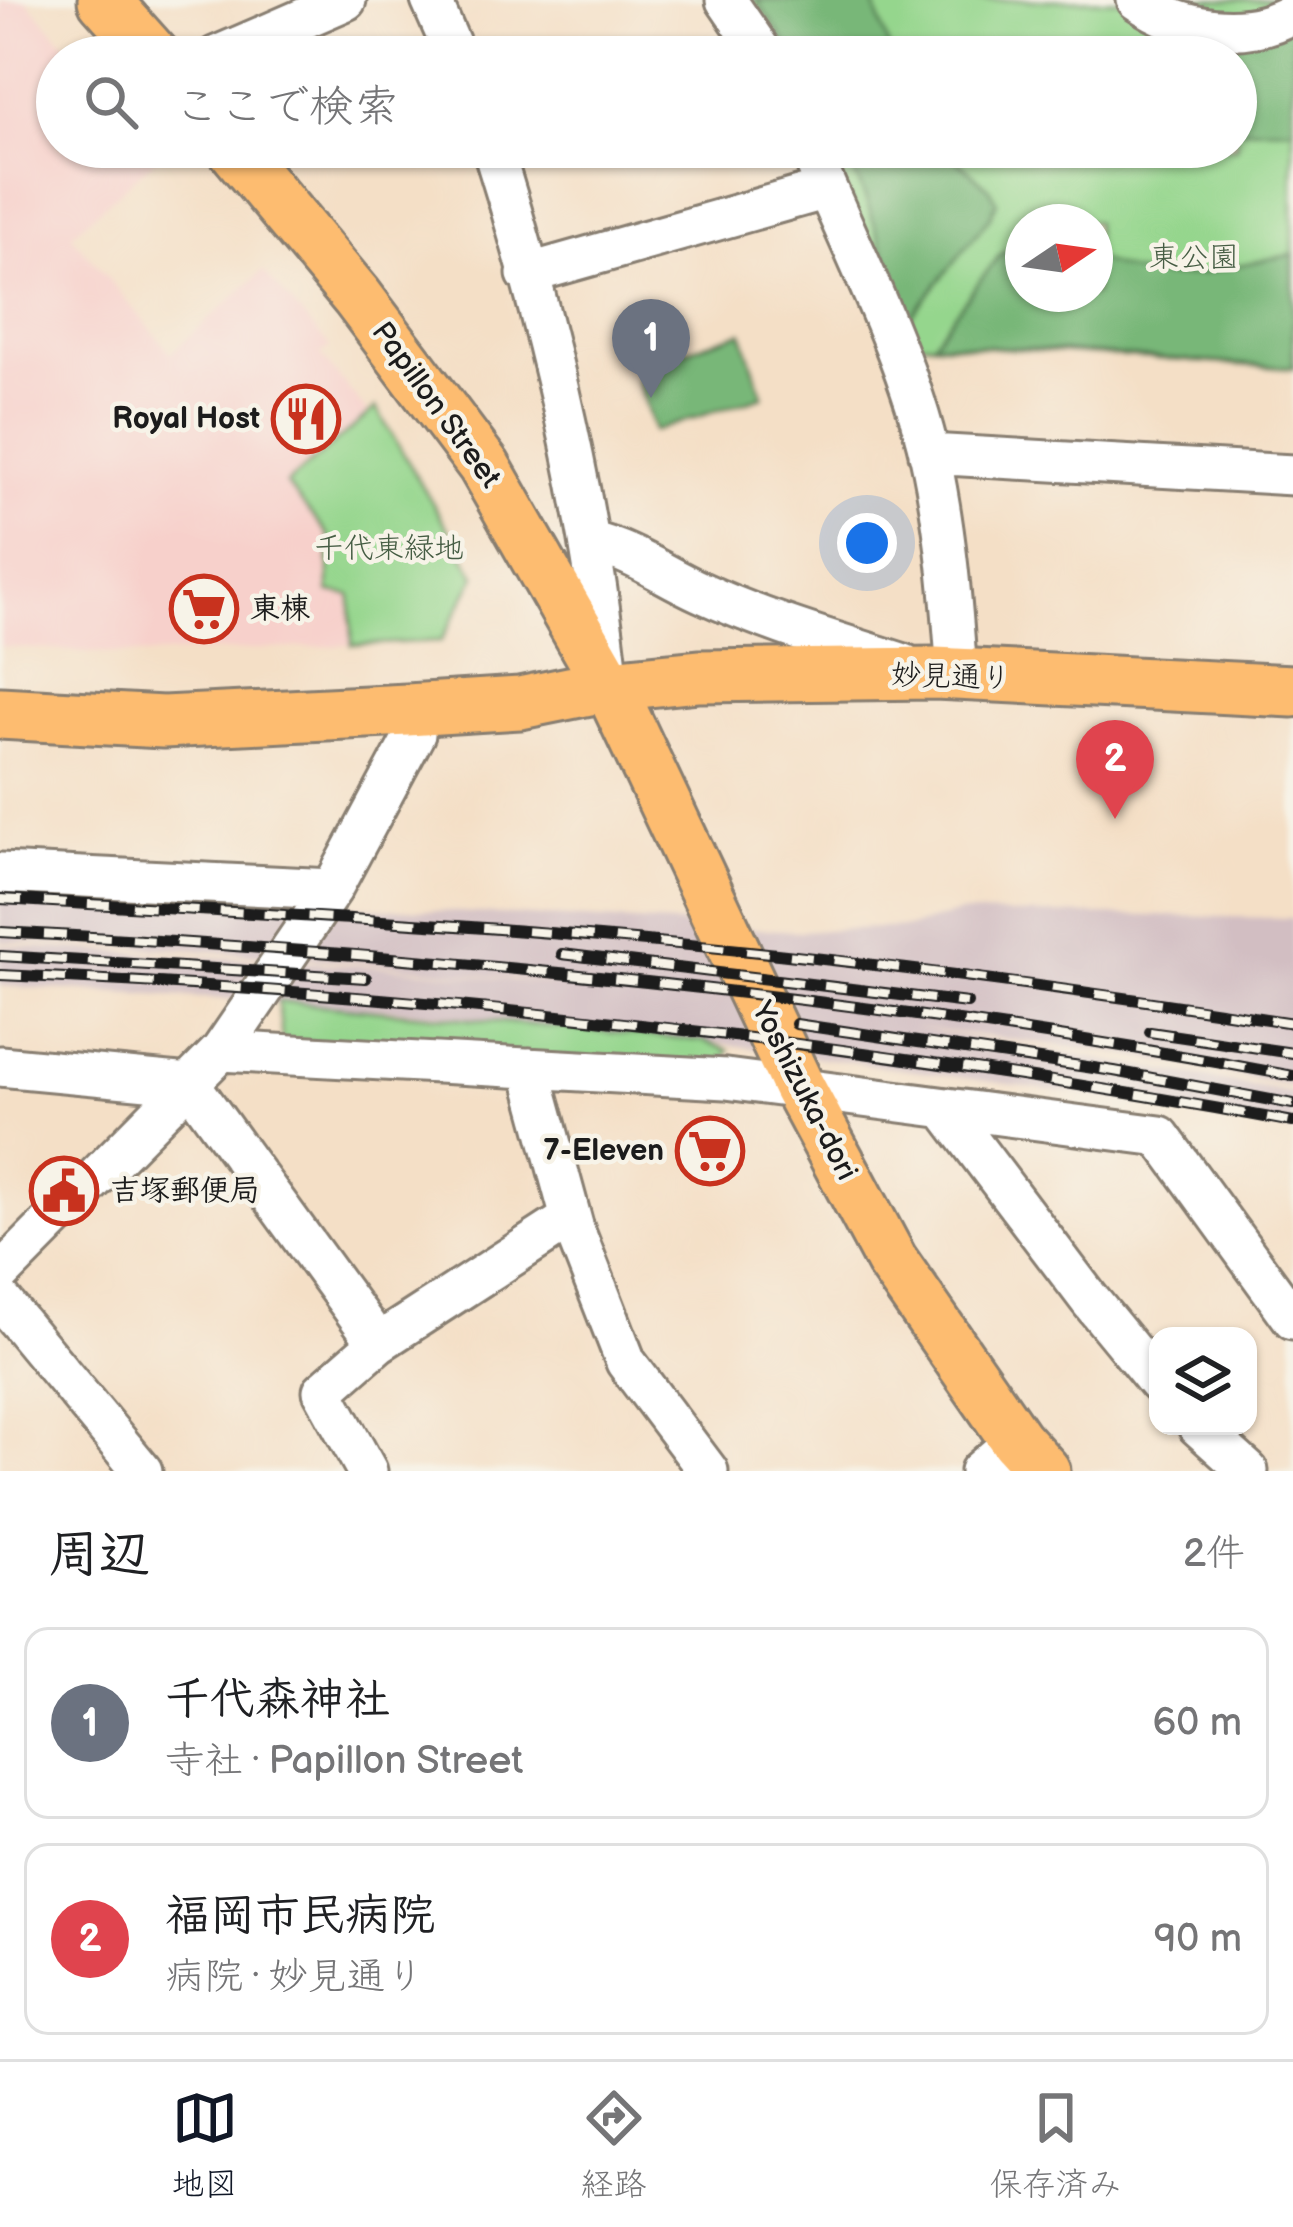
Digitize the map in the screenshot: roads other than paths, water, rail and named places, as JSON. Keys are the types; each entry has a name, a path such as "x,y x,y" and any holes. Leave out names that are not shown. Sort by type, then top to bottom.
{"main road":[{"path":"104,0 136,36"},
{"name":"Papillon Street","path":"250,168 357,297 484,466 609,685"},
{"name":"妙見通り","path":"0,713 163,722 407,710 520,703 609,685 699,676 946,675 1293,691"},
{"name":"妙見通り","path":"0,682 161,690 504,677 609,685"},
{"name":"Yoshizuka-dori","path":"609,685 799,1086 891,1260 1013,1461"}],"street":[{"path":"263,36 346,0"},
{"path":"431,0 447,36"},
{"path":"726,0 751,36"},
{"path":"1137,0 1166,20 1222,30 1280,20 1293,13"},
{"path":"498,168 591,542 609,685"},
{"path":"591,542 634,555 699,591 754,614 946,675 953,597 929,454 900,364 818,168"},
{"path":"527,274 827,189"},
{"path":"929,454 1293,475"},
{"path":"0,1274 221,1051 332,890 416,734 407,710"},
{"path":"0,873 332,890"},
{"path":"221,1051 799,1086 946,1110 1160,1136 1293,1319"},
{"path":"0,1066 190,1084 378,1343"},
{"path":"530,1068 571,1217 626,1362 705,1464"},
{"path":"946,1110 1149,1372"},
{"path":"367,1471 323,1391 378,1343 571,1217"},
{"path":"0,1299 142,1471"},
{"path":"1208,1435 1248,1471"}],"railway":[{"path":"0,899 431,924 689,945 991,980 1293,1023"},
{"path":"0,932 325,953 649,982 972,1023 1293,1076"},
{"path":"562,954 967,1003"},
{"path":"0,956 366,978"},
{"path":"0,975 326,994 649,1026 971,1068 1293,1122"},
{"path":"796,1024 1114,1071 1293,1104"},
{"path":"1150,1032 1293,1053"}],"place":[{"name":"千代森神社","path":"651,398"},
{"name":"Royal Host","path":"306,419"},
{"name":"東棟","path":"204,609"},
{"name":"福岡市民病院","path":"1115,819"},
{"name":"7-Eleven","path":"710,1151"},
{"name":"吉塚郵便局","path":"64,1191"}],"park label":[{"name":"東公園","path":"1194,258"},
{"name":"千代東緑地","path":"389,549"}]}
